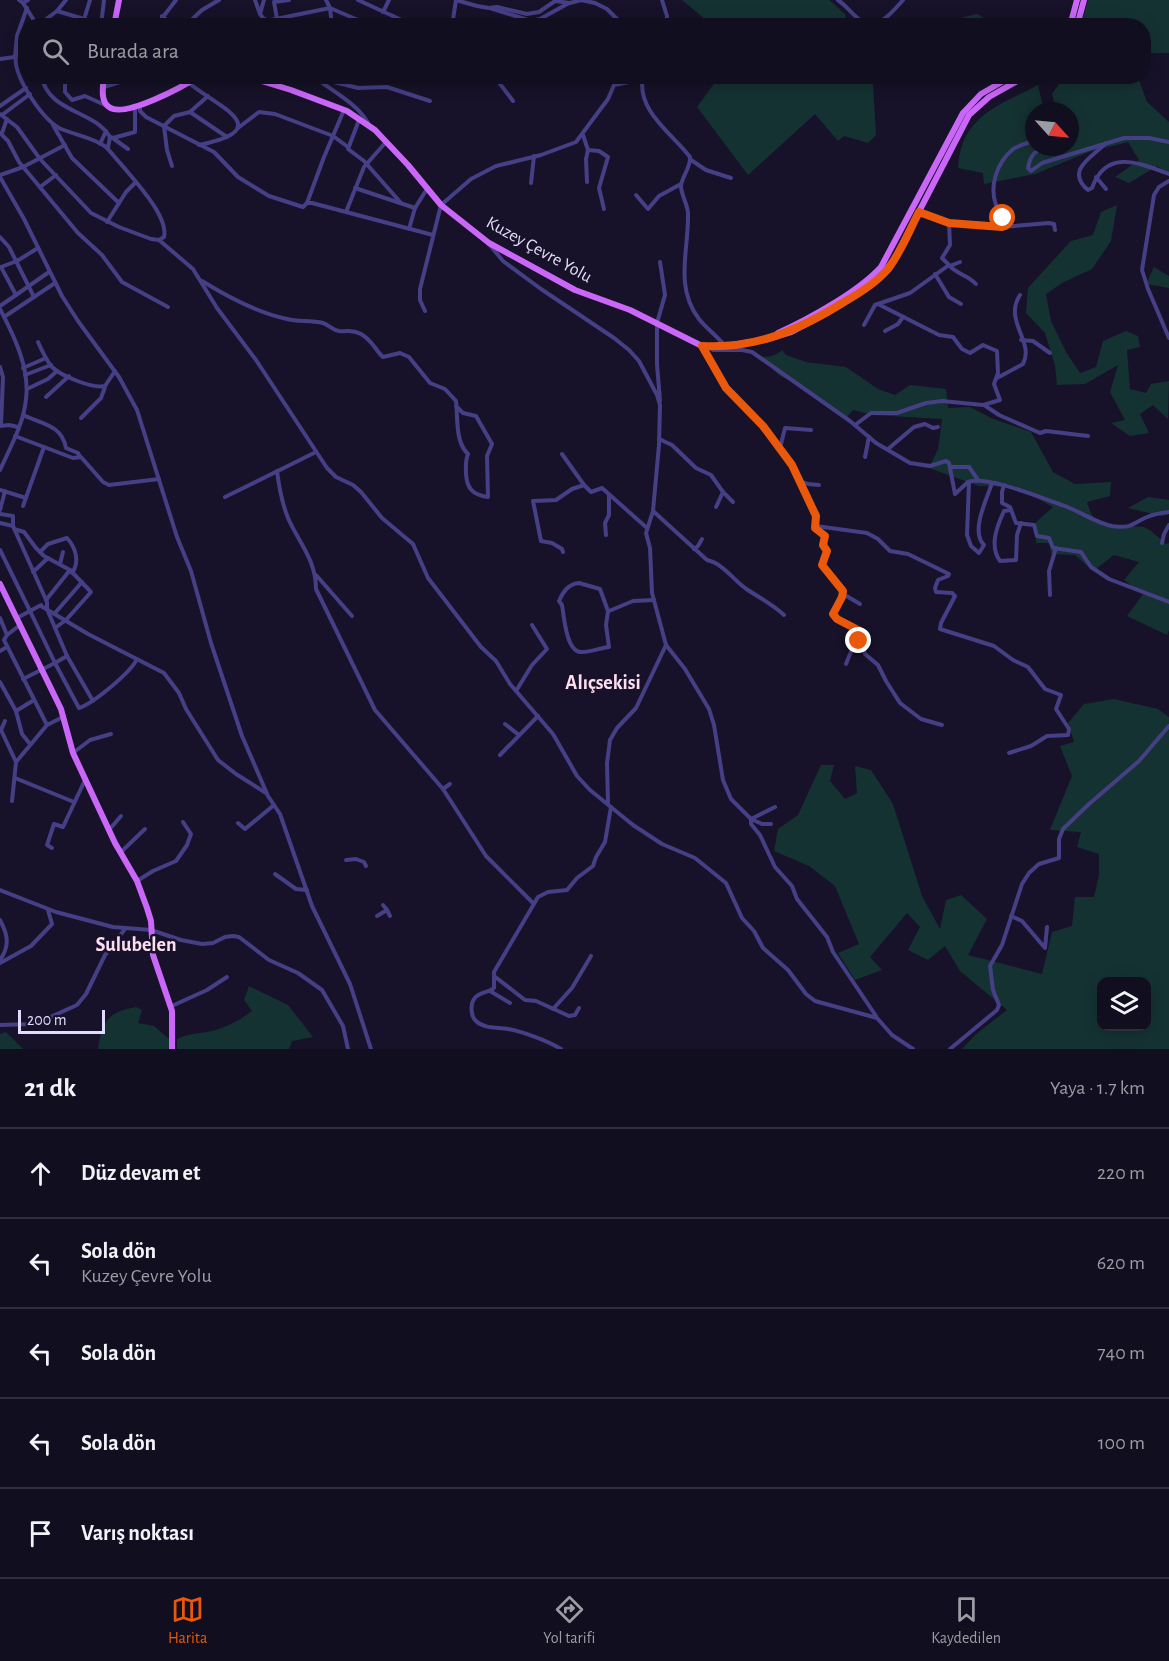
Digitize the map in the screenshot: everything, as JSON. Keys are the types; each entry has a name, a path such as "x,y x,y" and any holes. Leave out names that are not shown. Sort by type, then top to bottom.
{"main road":[{"path":"116,18 119,0"},
{"path":"1072,18 1077,0"},
{"path":"1079,18 1084,0"},
{"path":"104,87 103,98 110,108 122,111 187,84"},
{"name":"Kuzey Çevre Yolu","path":"271,84 344,110 369,126 441,205 489,243 575,290 613,303 705,346"},
{"path":"754,341 779,332 810,316 872,277 889,254 963,113 981,94 998,84"},
{"path":"705,346 725,346 780,336 805,326 873,284 895,258 969,115 989,97 1012,84"},
{"path":"0,584 64,717 73,753 108,830 137,883 149,915 157,960 174,1005 173,1049"},
{"path":"152,930 153,955 171,1005 173,1037"}],"street":[{"path":"47,18 66,0"},
{"path":"84,18 90,0"},
{"path":"102,18 104,0"},
{"path":"164,18 162,16 176,0"},
{"path":"194,18 202,10 219,0"},
{"path":"255,0 264,18"},
{"path":"260,14 264,0"},
{"path":"277,18 274,2 289,0"},
{"path":"326,0 331,18"},
{"path":"330,8 334,0"},
{"path":"358,0 397,18"},
{"path":"383,12 389,0"},
{"path":"452,18 456,0 521,18"},
{"path":"662,0 667,18"},
{"path":"838,0 848,6 859,18"},
{"path":"886,18 903,0"},
{"path":"24,1 33,18"},
{"path":"489,8 497,7 527,14 539,12 555,1 570,3 586,1 601,5 615,18"},
{"path":"542,18 570,3"},
{"path":"22,18 27,8"},
{"path":"282,18 330,8 353,18"},
{"path":"57,11 81,18"},
{"path":"18,33 15,57 18,70"},
{"path":"15,57 18,51"},
{"path":"0,59 15,57"},
{"path":"23,84 51,122 72,158 119,203"},
{"path":"45,84 64,108 92,120 128,149"},
{"path":"65,84 65,92 72,100 85,96 110,108"},
{"path":"104,87 114,84"},
{"path":"187,84 223,105 234,115 238,128"},
{"path":"323,84 362,114 369,126"},
{"path":"342,84 358,88 387,87 430,100"},
{"path":"500,84 513,102"},
{"path":"425,310 420,300 420,289 441,205 471,179 496,166 571,144 583,135 608,99 614,85 618,84"},
{"path":"644,84 645,99 655,117 679,142 691,160 706,170 731,178"},
{"path":"0,106 26,88"},
{"path":"30,94 1,114 17,127 40,159 91,213 107,222 159,240 193,269 217,308 256,360 316,452 336,477 353,485 361,492 382,518 412,544 428,578 481,647 495,661 516,691 553,734 577,776 590,790 633,825 662,844 695,858 726,883 742,918 754,931 763,948 788,970 806,994 815,1001 877,1018"},
{"path":"164,126 174,116 190,112 208,96"},
{"path":"112,137 135,132 137,106"},
{"path":"137,106 143,114 198,146 214,152 238,177 269,196 303,207 308,203 344,110"},
{"path":"190,112 227,137"},
{"path":"198,146 220,141 259,112 275,114 333,136 367,164 401,203"},
{"path":"7,119 1,133 23,167 78,232 102,255 122,282 168,307"},
{"path":"348,147 359,119"},
{"path":"51,122 108,148 148,195 157,211 165,235 159,240"},
{"path":"164,126 172,166"},
{"path":"100,144 106,131"},
{"path":"583,135 588,150 587,182"},
{"path":"108,148 112,137"},
{"path":"1079,151 1124,138 1149,138 1169,142"},
{"path":"346,213 367,164 386,142"},
{"path":"1106,142 1087,158 1079,173 1088,190 1092,188 1096,177 1108,165 1130,161 1145,164 1169,174"},
{"path":"1005,226 993,194 996,173 1013,148 1025,144"},
{"path":"65,145 40,159 0,176 55,283 78,321 116,371 137,410 236,718 268,795 290,839 312,906 350,984 371,1049"},
{"path":"588,150 599,151 608,157 599,188 604,209"},
{"path":"531,183 534,156"},
{"path":"1031,156 1028,168 1031,171 1042,163 1063,156"},
{"path":"691,160 681,184 688,212 684,258 685,283 695,312 725,346"},
{"path":"40,187 56,175"},
{"path":"1096,177 1106,189"},
{"path":"1169,181 1159,187 1154,195 1142,270 1169,338"},
{"path":"107,222 136,182"},
{"path":"636,195 648,209 659,196 681,184"},
{"path":"355,188 415,208"},
{"path":"409,229 415,208 427,189"},
{"path":"308,203 433,235"},
{"path":"919,212 949,223 1005,226 1049,223 1056,226 1055,230"},
{"path":"949,223 950,245 942,258 949,266 976,284"},
{"path":"0,237 17,261 34,297"},
{"path":"489,243 503,261 629,350 646,372 660,405"},
{"path":"16,295 1,267 17,261 38,248"},
{"path":"660,262 665,295 657,323 659,439 653,511 647,529 654,600 666,645 685,669 709,709 714,725 723,780 731,799 751,819 762,824 771,824"},
{"path":"864,325 870,312 878,304 910,293 935,274 960,262"},
{"path":"0,470 23,415 27,389 15,342 0,308 49,272"},
{"path":"935,274 949,297 961,304"},
{"path":"199,279 249,306 289,320 308,320 326,324 330,329 341,332 348,330 360,334 376,346 383,357 400,353 409,357 430,383 450,394 456,401 456,406 457,420 462,445 468,454 465,462 467,482 470,490 478,496 488,496 487,456 492,444 476,416 463,413 456,406"},
{"path":"4,317 55,283"},
{"path":"996,378 1023,364 1026,353 1014,310 1020,295"},
{"path":"855,425 871,413 897,413 942,401 983,405 1000,400 995,389 999,365 997,351 983,345 970,353 962,349 952,337 939,335 878,304"},
{"path":"885,331 898,324 903,317"},
{"path":"1021,340 1033,341 1050,353"},
{"path":"38,342 46,358 57,371 96,387 105,386"},
{"path":"705,346 713,350 752,352 855,425 876,443 915,465 930,466 946,461 950,467 954,493 969,481 978,480 1004,486 1066,507 1110,525 1134,525 1144,518 1169,512"},
{"path":"705,346 726,388 760,423 792,465 800,480 816,516 816,530 824,534 823,545 827,549 822,565 843,591 833,614 837,619 858,629 861,637 868,641 863,646 864,652 879,665 898,701 921,719 942,725"},
{"path":"23,368 46,358"},
{"path":"25,375 51,365"},
{"path":"0,367 3,377 0,425 18,427"},
{"path":"27,389 48,379 57,371"},
{"path":"81,418 101,398 105,386 116,371"},
{"path":"46,397 69,376"},
{"path":"983,405 999,415 1040,433 1046,431 1088,436"},
{"path":"23,415 59,432 64,438 66,448 78,453 103,482 109,485 159,479"},
{"path":"888,449 914,427 925,424 933,428 938,427"},
{"path":"778,447 785,428 811,430"},
{"path":"15,436 73,458 81,457"},
{"path":"865,457 869,436"},
{"path":"659,439 672,445 696,468 711,475 733,502"},
{"path":"23,506 44,447"},
{"path":"225,497 316,452"},
{"path":"562,454 591,492 602,489 647,529"},
{"path":"950,467 969,467 978,480"},
{"path":"277,471 280,492 288,517 316,574 351,616"},
{"path":"800,480 808,484 819,485"},
{"path":"969,481 967,535 971,546 979,553 984,545 979,537 979,520 992,483"},
{"path":"563,552 552,543 541,541 533,501 556,500 572,489 584,485"},
{"path":"1004,486 1002,503 1011,510 1016,523 1034,525 1038,537 1049,538 1052,547 1081,552 1091,567 1109,579 1169,602"},
{"path":"26,498 3,491 0,512 13,516 13,527 46,601 47,609 67,656 93,701"},
{"path":"716,507 723,492"},
{"path":"606,535 604,523 609,515 609,494"},
{"path":"1011,510 1004,511 997,526 995,548 1000,561 1017,560 1017,535 1021,523"},
{"path":"653,511 694,549 745,588 771,603 784,615"},
{"path":"0,523 24,532 40,552 71,572 91,592 66,620 55,628"},
{"path":"1162,543 1169,525"},
{"path":"816,526 867,534 878,539 890,551 908,554 949,574 938,580 935,588 936,592 955,595 940,623 940,629 994,646 1029,669 1045,689 1061,695 1056,711 1069,729 1068,735 1047,736 1031,746 1009,753"},
{"path":"17,618 46,601 77,565 74,547 67,538 48,544 40,552"},
{"path":"694,549 702,539"},
{"path":"1050,595 1049,571 1056,548"},
{"path":"60,564 63,552"},
{"path":"1,554 79,708 93,701 133,666 137,658"},
{"path":"33,572 48,558"},
{"path":"316,574 316,589 375,711 443,789 486,856 533,903"},
{"path":"55,613 82,582"},
{"path":"579,583 600,589 608,611 606,626 609,647 579,652 573,649 559,601 562,593 572,584 579,583"},
{"path":"842,597 845,595 860,604"},
{"path":"608,611 633,601 654,600"},
{"path":"40,606 164,673 179,693 218,760 268,795"},
{"path":"0,618 7,635"},
{"path":"20,625 4,640 47,725"},
{"path":"516,691 532,665 547,649 532,625"},
{"path":"846,664 852,649 861,637"},
{"path":"561,1049 509,1029 478,1023 473,1017 472,1001 495,986 493,976 533,903 542,894 567,890 577,878 593,866 604,842 610,805 607,763 610,740 617,728 636,708 666,645"},
{"path":"0,651 7,647"},
{"path":"23,680 67,656"},
{"path":"0,682 16,711 22,734 30,744"},
{"path":"16,711 34,700"},
{"path":"500,755 538,716"},
{"path":"16,762 47,725 64,717"},
{"path":"5,721 1,730 16,762 12,801"},
{"path":"505,724 519,735"},
{"path":"950,1049 997,1010 999,1005 993,990 990,966 1002,945 1022,884 1029,873 1039,864 1059,858 1059,839 1063,829 1139,761 1169,726"},
{"path":"73,753 90,740 111,734"},
{"path":"15,778 74,802"},
{"path":"52,848 47,845 54,824 63,827 85,780"},
{"path":"443,789 450,784"},
{"path":"238,823 245,829 274,805"},
{"path":"751,819 775,807"},
{"path":"108,830 121,816"},
{"path":"751,819 751,824 760,835 775,867 792,886 797,899 827,938 833,952 877,1018 892,1035 913,1049"},
{"path":"137,883 180,857 191,834 183,822"},
{"path":"120,852 145,829"},
{"path":"346,860 357,859 364,862 366,866"},
{"path":"274,874 296,889 307,890"},
{"path":"0,890 48,909 124,929 152,930 181,940 202,944 233,936 239,937 269,960 313,982 328,999 343,1026 348,1049"},
{"path":"383,905 390,916"},
{"path":"0,962 31,946 52,924 48,909"},
{"path":"377,916 387,910"},
{"path":"1011,916 1022,921 1045,948 1047,927"},
{"path":"0,920 8,939 0,962"},
{"path":"0,1025 35,1024 77,1005 86,994 105,955 124,929"},
{"path":"553,1009 572,988 591,956"},
{"path":"493,976 520,997 572,1016 579,1008"},
{"path":"174,1005 207,990 227,977"},
{"path":"490,991 510,1003"}],"green space":[{"path":"682,0 829,0 845,14 846,18 704,18"},
{"path":"1088,0 1169,0 1169,53 1151,53 1151,18 1083,18"},
{"path":"977,14 985,18 960,18"},
{"path":"714,84 872,84 876,135 868,143 844,136 838,141 815,114 748,175 697,107"},
{"path":"1059,84 1141,84 1147,102 1169,122 1169,174 1157,166 1129,183 1115,177 1139,160 1128,142 1089,152 1035,174 984,184 983,173 958,168 966,136 974,124 996,107 1038,85 1042,102 1025,102 1025,156 1079,156 1079,102 1054,102 1052,94"},
{"path":"1117,205 1111,241 1092,269 1062,283 1046,294 1051,321 1066,352 1080,373 1096,367 1103,341 1126,331 1138,336 1140,347 1127,350 1130,389 1146,393 1151,384 1169,381 1168,419 1153,405 1140,414 1149,433 1130,436 1111,423 1125,420 1110,392 1118,365 1085,384 1057,385 1055,365 1045,333 1026,313 1028,288 1071,241 1093,235 1101,212"},
{"path":"1154,267 1169,276 1169,288 1146,284"},
{"path":"782,350 786,355 806,362 846,367 878,389 895,395 910,385 946,389 948,408 970,407 991,418 1031,432 1053,472 1075,484 1111,482 1110,496 1087,502 1096,521 1109,527 1143,527 1166,544 1169,543 1169,630 1167,635 1127,616 1143,594 1124,580 1139,562 1114,555 1093,571 1075,555 1051,554 1050,543 1036,543 1035,523 1053,507 1016,487 979,486 929,468 938,449 942,419 873,415 853,410 847,417 820,398 779,375 758,356 771,356"},
{"path":"1148,497 1169,500 1169,514 1162,516 1128,508"},
{"path":"1114,699 1158,709 1169,717 1169,1049 962,1049 975,1035 1007,1010 960,971 945,946 928,960 908,950 920,927 907,913 870,957 882,970 855,980 838,953 859,944 835,886 809,866 774,851 778,829 798,815 821,765 834,765 830,781 845,799 857,793 855,766 871,770 893,804 922,896 940,929 946,900 961,895 987,919 968,955 1042,974 1052,932 1072,926 1075,897 1094,897 1099,875 1099,854 1077,847 1081,832 1050,830 1072,776 1060,746 1074,742 1068,723 1084,704"},
{"path":"249,986 288,1005 313,1037 292,1041 289,1049 177,1049 177,1039 224,1027 252,1011 244,1000"},
{"path":"136,1007 142,1010 138,1023 154,1026 169,1039 170,1049 98,1049 104,1025 108,1019 126,1009"},
{"path":"6,1032 23,1049 0,1049 0,1034"}],"district":[{"name":"Alıçsekisi","path":"603,683"},
{"name":"Sulubelen","path":"136,945"}],"route":[{"path":"859,641 860,631 837,619 833,614 843,591 822,565 827,551 823,545 825,536 815,528 816,516 794,468 763,426 726,388 702,346 725,346 780,336 805,326 827,313 873,284 881,276 895,258 919,212 949,223 1002,227 1005,226 1003,218"}]}
